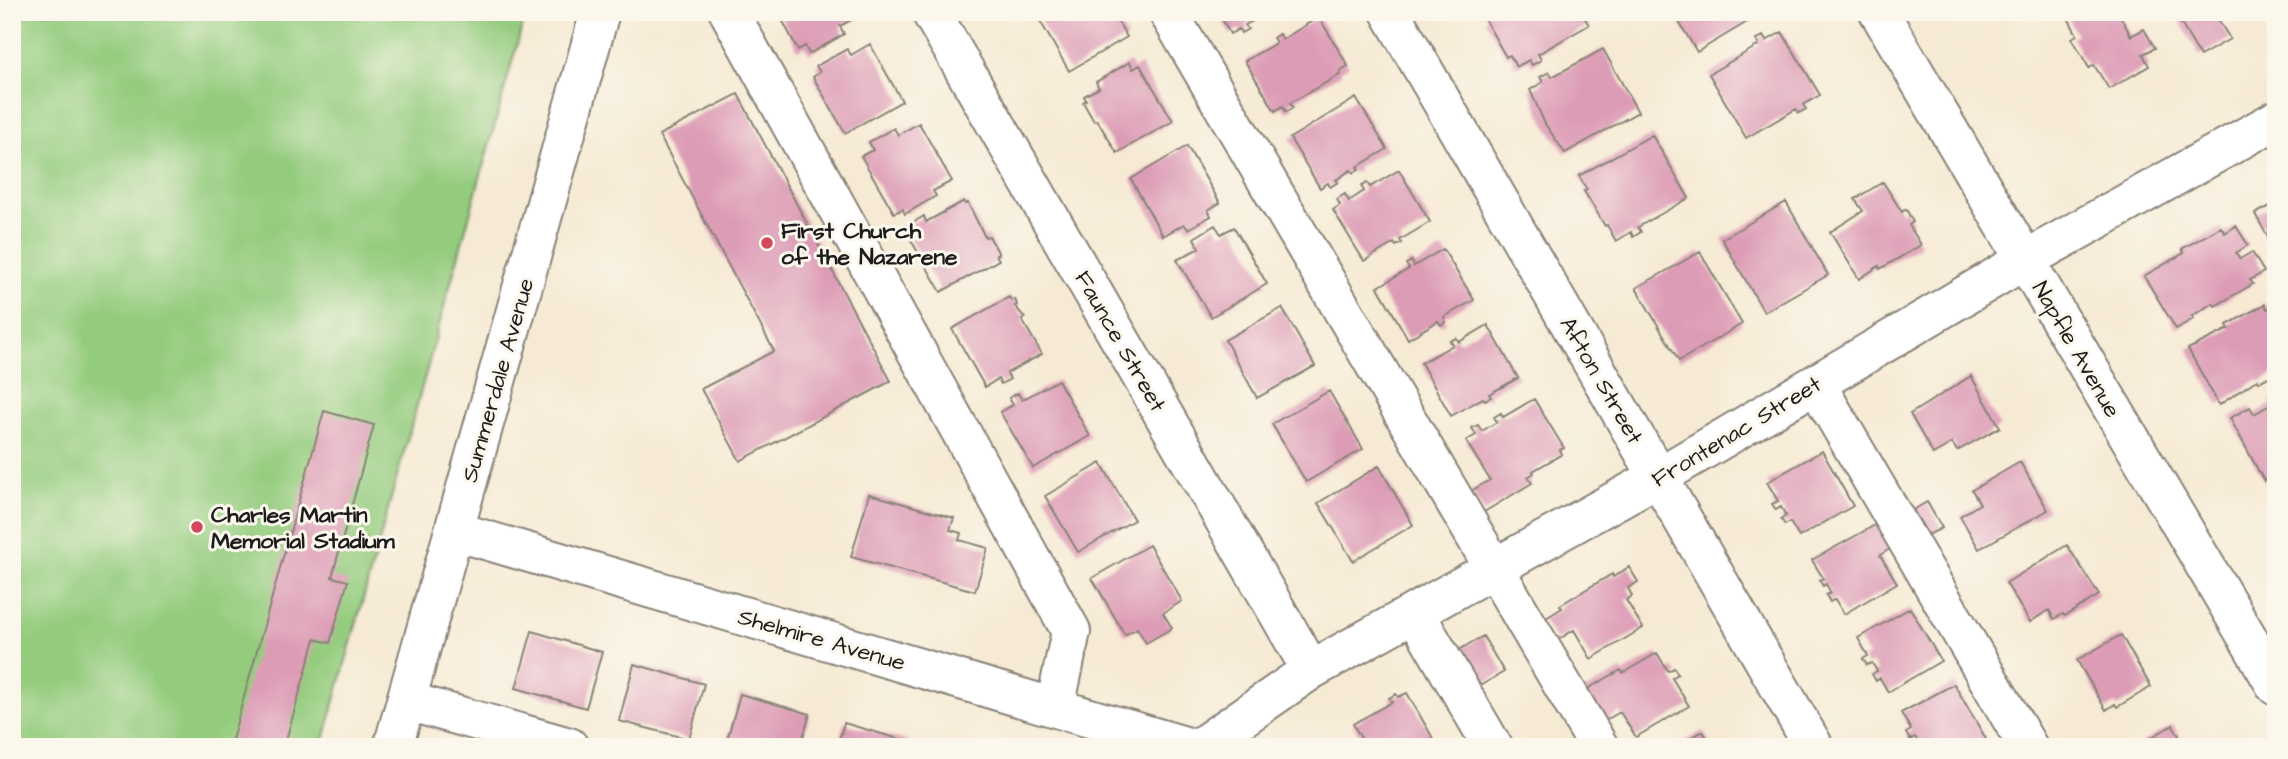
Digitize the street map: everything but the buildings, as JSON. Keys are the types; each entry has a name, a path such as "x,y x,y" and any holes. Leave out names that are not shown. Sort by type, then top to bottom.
{"street":[{"name":"Summerdale Avenue","path":"393,747 600,12"},
{"path":"729,12 1071,631 1055,708"},
{"name":"Faunce Street","path":"931,12 1311,670"},
{"path":"1168,12 1599,747"},
{"name":"Afton Street","path":"1390,12 1814,747"},
{"name":"Napfle Avenue","path":"1879,12 2276,686"},
{"name":"Frontenac Street","path":"1200,747 1311,670 1658,477 2025,260 2274,125"},
{"path":"1816,384 2028,747"},
{"name":"Shelmire Avenue","path":"455,531 1188,747"},
{"path":"1415,613 1493,747"},
{"path":"407,701 569,747"}],"green space":[{"name":"Charles Martin Memorial Stadium","path":"12,12 526,12 322,747 12,747"}],"place":[{"name":"First Church of the Nazarene","path":"767,243"},
{"name":"Charles Martin Memorial Stadium","path":"197,527"}]}
